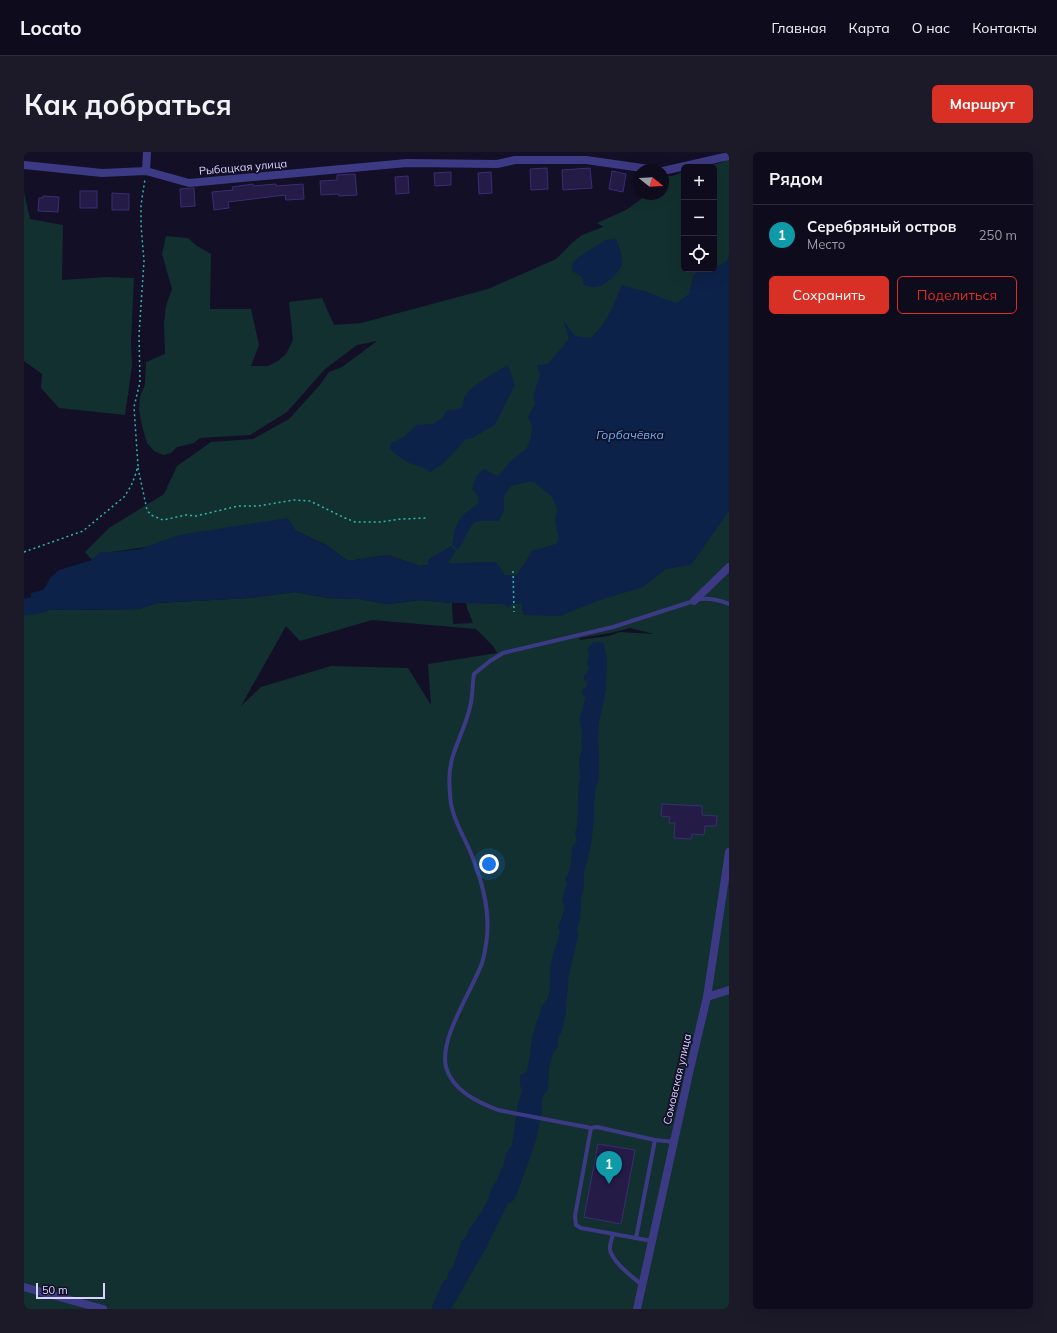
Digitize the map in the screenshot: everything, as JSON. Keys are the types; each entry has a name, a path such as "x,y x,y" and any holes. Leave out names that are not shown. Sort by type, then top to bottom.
{"street":[{"path":"146,152 146,171"},
{"path":"669,170 729,156"},
{"name":"Рыбацкая улица","path":"24,165 102,173 146,171 189,183 407,163 496,164 515,160 586,160 633,167"},
{"path":"694,601 729,567"},
{"name":"Сомовская улица","path":"637,1309 707,997 729,852"},
{"path":"707,997 729,990"},
{"path":"24,1287 103,1309"}],"lane":[{"path":"674,1142 655,1140 597,1127 591,1128 505,1111 489,1106 467,1095 458,1087 450,1076 446,1066 448,1039 482,962 488,920 481,882 470,851 457,825 453,813 450,792 450,772 452,759 470,708 474,674 503,653 613,627 694,601 708,598 718,599 729,604"},
{"path":"591,1128 575,1216 576,1225 581,1228 653,1241"},
{"path":"636,1238 655,1140"},
{"path":"613,1234 610,1248 612,1255 616,1261 643,1286"}],"path":[{"path":"146,171 141,205 144,261 139,335 140,382 134,407 138,466 148,510 151,515 163,520 186,515 196,516 238,506 258,506 294,500 310,501 355,522 380,522 401,519 428,518"},
{"path":"24,552 72,536 88,527 124,497 131,486 138,466"},
{"path":"513,572 514,612"}],"green space":[{"path":"729,158 729,1309 24,1309 24,612 49,609 139,609 156,603 249,598 295,592 328,598 359,599 387,604 420,600 452,603 453,624 473,623 467,608 458,564 428,563 429,565 419,566 388,555 348,561 326,545 296,531 101,552 92,560 85,552 109,528 164,494 177,466 211,442 253,439 289,419 319,386 329,372 342,367 377,341 357,345 325,369 287,412 250,435 200,438 194,443 177,447 171,453 163,455 154,451 147,443 139,410 140,397 145,384 146,362 165,354 164,323 166,306 172,289 162,254 166,236 188,238 197,246 211,254 210,309 251,309 259,345 251,366 268,366 278,361 286,354 293,340 289,302 322,298 334,325 361,323 488,289 556,259 582,235 603,227 597,223 626,210 640,200 669,200 669,176 681,173 681,272 717,272 717,164 714,164","holes":["372,620 476,629 493,646 497,653 428,664 431,705 408,668 331,666 261,687 241,706 286,626 300,641","630,628 654,634 620,632 609,636 579,640 580,638"]},
{"path":"24,192 30,219 63,225 62,280 107,277 134,278 131,342 132,366 125,415 59,408 41,388 42,374 24,361"}],"water":[{"path":"616,239 622,257 621,267 612,278 600,286 594,287 584,285 582,277 572,271 572,264 577,258 606,240"},
{"name":"Горбачёвка","path":"729,253 729,511 691,565 666,569 643,587 597,601 560,616 523,615 521,603 510,605 509,608 503,604 452,603 420,600 387,604 359,599 328,598 295,592 249,598 156,603 139,609 49,609 31,611 31,593 43,590 51,577 59,570 92,560 101,552 140,549 179,535 288,518 296,531 326,545 348,561 388,555 419,566 428,565 428,560 451,546 456,551 447,564 496,562 505,575 517,575 532,551 556,544 559,539 555,521 558,510 552,497 534,482 511,486 504,496 504,511 499,521 475,522 471,526 458,550 452,545 454,533 461,517 479,503 478,496 472,489 477,475 485,468 490,473 498,476 512,460 526,449 531,438 532,426 528,417 535,404 533,396 540,375 537,365 548,364 569,339 563,320 575,336 590,338 605,321 613,307 622,285 647,292 676,303 689,294 693,276 698,272 717,272 717,266 727,261"},
{"path":"508,365 515,385 495,425 472,438 465,440 443,464 430,472 425,468 404,460 390,449 391,443 404,437 416,425 433,424 442,418 447,410 461,408 465,396 469,391"},
{"path":"594,642 602,642 604,644 607,660 606,690 599,723 599,780 596,786 591,845 584,873 580,920 577,929 578,936 569,974 565,1018 562,1031 558,1038 558,1047 553,1053 549,1068 548,1089 542,1098 542,1111 536,1140 517,1194 513,1201 508,1203 486,1248 451,1309 431,1309 443,1282 447,1279 449,1271 453,1267 462,1240 466,1238 468,1231 489,1198 491,1189 503,1167 506,1154 512,1145 518,1103 522,1091 520,1075 526,1073 535,1027 541,1009 549,994 551,963 560,931 558,928 564,910 564,903 562,900 567,883 565,879 570,868 572,846 577,842 575,832 577,826 580,781 579,760 582,749 580,717 585,700 585,697 581,693 583,689 586,688 588,681 584,680 584,676 589,669 587,662 589,655 587,649"}],"building":[{"path":"547,168 548,189 531,190 530,169"},
{"path":"590,168 592,188 563,190 562,170"},
{"path":"612,171 626,174 623,192 609,189"},
{"path":"451,172 451,185 435,186 434,173"},
{"path":"491,172 492,193 479,194 478,173"},
{"path":"355,174 357,195 321,195 320,181 337,180 337,175"},
{"path":"408,176 409,193 396,194 395,177"},
{"path":"253,184 253,186 276,184 276,186 303,184 304,199 286,200 285,195 228,202 229,208 214,210 212,192 233,190 232,187"},
{"path":"194,188 195,206 181,207 180,189"},
{"path":"80,191 97,191 97,208 80,208"},
{"path":"112,193 129,194 129,210 112,210"},
{"path":"43,196 59,197 58,212 38,211 39,198 43,198"},
{"path":"662,804 702,806 702,815 717,816 716,826 705,826 704,835 692,834 691,839 674,838 675,823 669,823 670,817 661,816"},
{"path":"598,1144 635,1150 621,1224 584,1217"}],"waterway":[{"path":"24,607 39,605 53,600"}],"place":[{"name":"Серебряный остров","path":"609,1184"}]}
